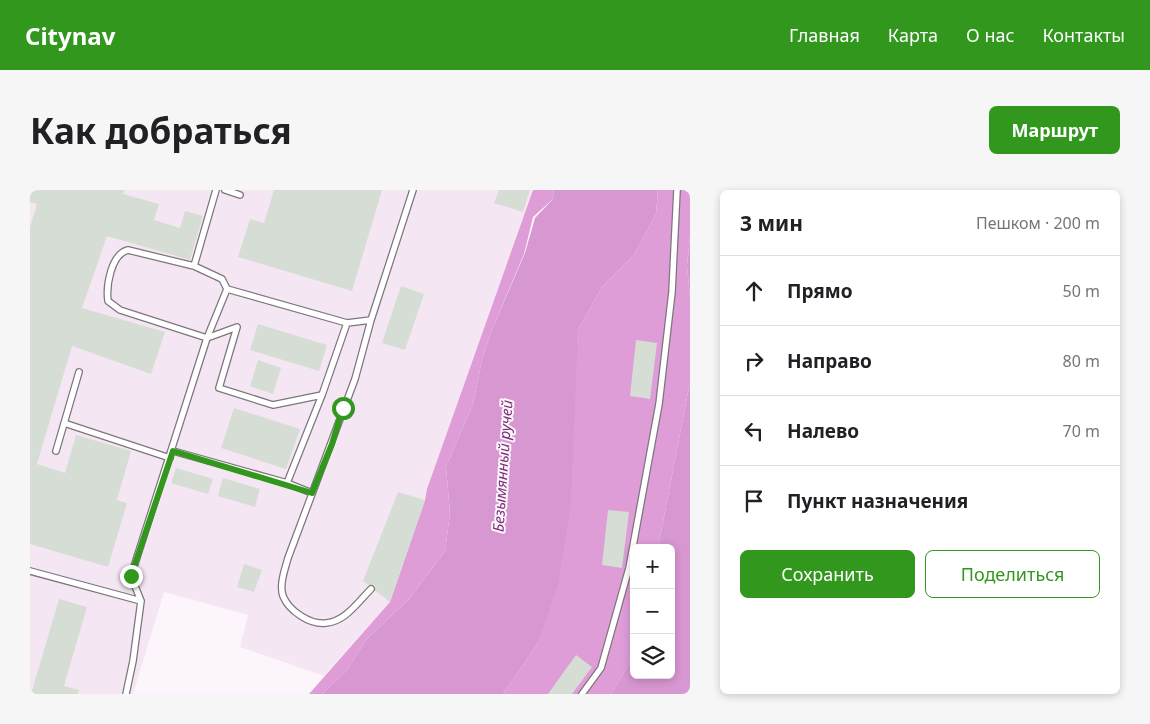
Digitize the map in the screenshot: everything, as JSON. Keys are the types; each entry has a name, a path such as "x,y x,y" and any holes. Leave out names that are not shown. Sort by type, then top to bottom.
{"lane":[{"path":"194,266 216,190"},
{"path":"225,190 240,195"},
{"path":"371,589 345,616 327,624 308,620 294,610 283,595 283,581 288,558 355,379 371,320 413,190"},
{"path":"582,694 601,668 629,568 659,404 672,292 677,190"},
{"path":"322,395 274,405 219,388 237,326 207,338 177,330 120,310 108,301 107,290 116,259 122,251 134,250 194,266 222,279 227,289 347,323 371,320"},
{"path":"126,694 133,661 141,601 131,576 173,451 207,338 227,289"},
{"path":"287,483 322,395 347,323"},
{"path":"56,451 79,372"},
{"path":"64,423 170,458"},
{"path":"173,451 287,483 312,493"},
{"path":"30,571 141,601"}],"shaded area":[{"path":"30,190 533,190 427,489 425,500 390,602 324,676 240,647 248,615 164,592 133,694 30,694"},
{"path":"533,190 554,190 553,199 533,217 524,254 491,332 482,360 473,404 446,467 450,513 445,551 409,599 366,640 347,670 322,694 309,694 390,602 425,500 427,489"},
{"path":"658,190 690,190 690,237 687,266 690,297 690,382 659,544 630,544 630,661 611,694 503,694 538,643 573,398 578,330 602,287 634,255 656,214"}],"water":[{"name":"Безымянный ручей","path":"554,190 658,190 656,214 634,255 602,287 578,330 571,503 558,584 538,643 503,694 322,694 347,670 366,640 409,599 445,551 450,513 446,467 473,404 482,360 491,332 525,253 535,218 553,199"},
{"path":"690,237 690,297 687,266"},
{"path":"690,382 690,694 611,694 630,661 630,679 675,679 675,544 659,544"}],"building":[{"path":"30,190 124,190 123,194 159,204 154,220 180,228 185,211 203,216 190,260 107,236 82,308 165,332 151,374 72,346 37,464 65,473 76,435 131,451 117,500 127,503 108,567 30,544 30,227 37,204 30,202"},
{"path":"274,190 382,190 352,291 238,257 250,219 264,223"},
{"path":"499,190 530,190 523,212 494,203"},
{"path":"401,286 424,294 405,350 382,343"},
{"path":"258,324 327,345 319,371 250,350"},
{"path":"636,340 657,343 650,399 630,396"},
{"path":"258,360 281,368 273,394 250,386"},
{"path":"234,408 300,429 286,469 221,448"},
{"path":"176,468 213,479 208,494 171,483"},
{"path":"223,478 260,489 255,507 218,496"},
{"path":"398,492 425,500 390,602 363,581"},
{"path":"608,510 629,512 622,568 602,565"},
{"path":"244,564 262,570 254,592 237,587"},
{"path":"59,599 87,607 64,686 79,690 78,694 31,694"},
{"path":"576,655 592,667 572,694 548,694"}],"route":[{"path":"131,576 173,451 287,483 312,493 332,444 343,408"}]}
